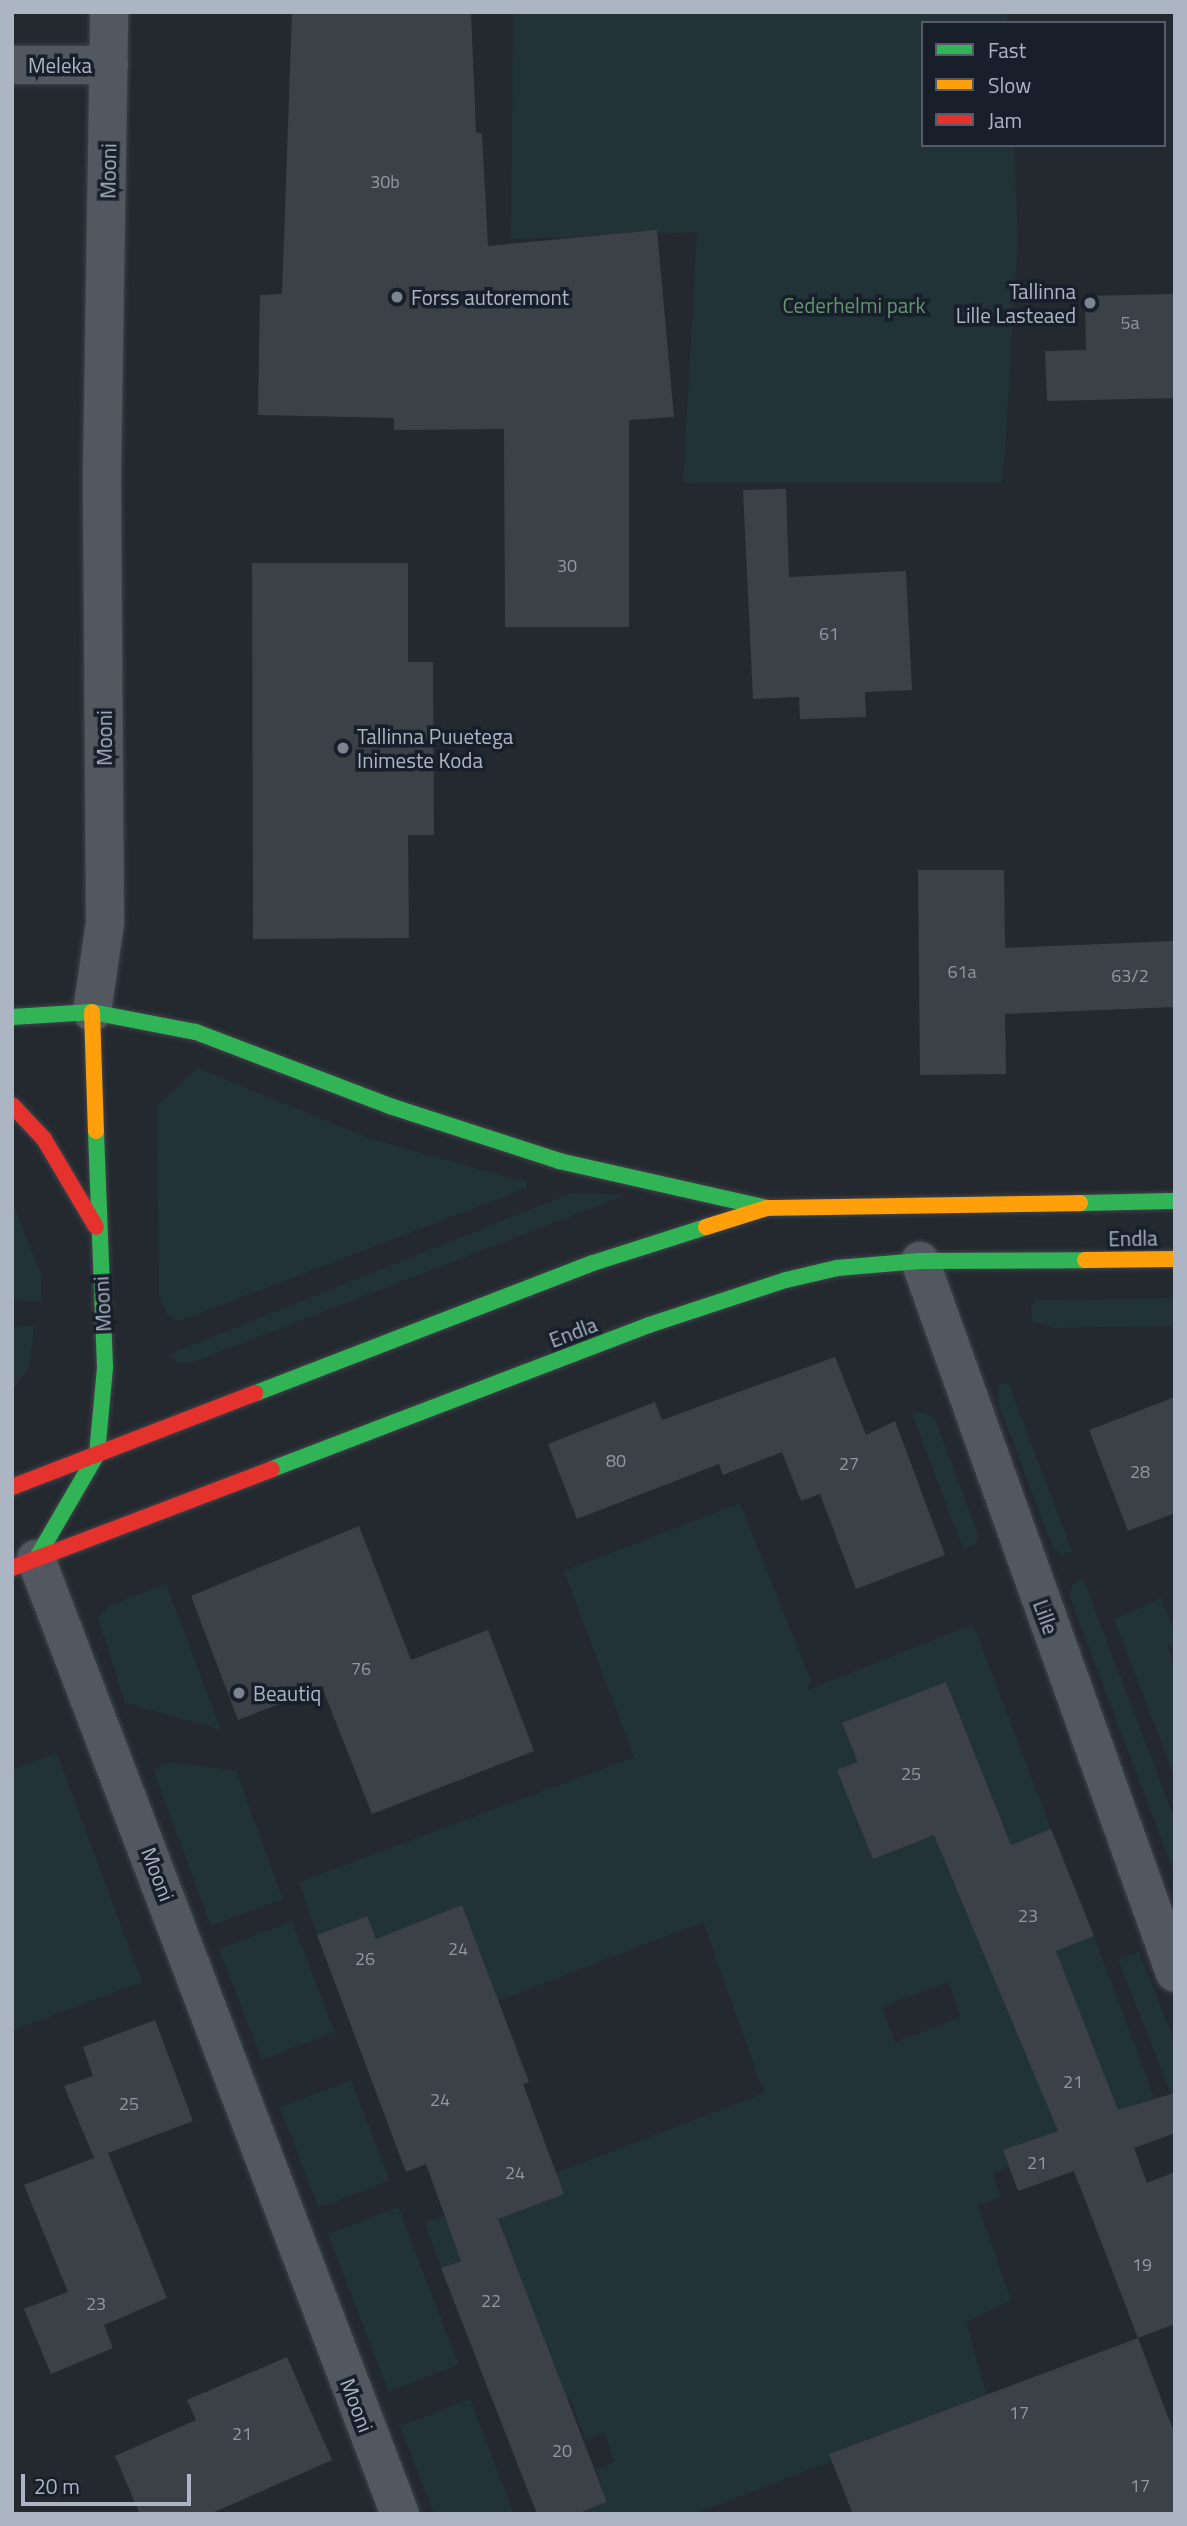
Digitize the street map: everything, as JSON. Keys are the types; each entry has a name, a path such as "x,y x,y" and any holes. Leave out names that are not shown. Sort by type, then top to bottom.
{"main road":[{"path":"12,1017 92,1012 195,1032 390,1106 559,1161 767,1208"},
{"name":"Mooni","path":"24,1564 97,1454 105,1367 92,1012"},
{"path":"12,1105 44,1139 98,1231"},
{"name":"Endla","path":"12,1487 593,1263 767,1208 1175,1200"},
{"name":"Endla","path":"24,1564 734,1293 837,1268 920,1261 1175,1259"}],"street":[{"name":"Mooni","path":"92,1012 105,923 102,472 110,12"},
{"name":"Meleka","path":"12,65 109,65"},
{"name":"Lille","path":"920,1261 1175,1973"},
{"name":"Mooni","path":"24,1564 400,2514"}],"green space":[{"name":"Cederhelmi park","path":"513,12 1007,12 1008,21 921,21 921,147 1014,147 1018,241 1003,482 683,483 697,232 511,239"},
{"path":"198,1068 371,1139 526,1182 527,1188 180,1321 169,1317 159,1297 157,1105"},
{"path":"571,1193 626,1195 194,1362 178,1363 167,1355"},
{"path":"12,1200 41,1275 41,1302 12,1300"},
{"path":"1175,1298 1175,1326 1052,1328 1032,1321 1031,1306 1037,1300"},
{"path":"34,1326 29,1369 12,1390 12,1327"},
{"path":"1008,1382 1072,1551 1063,1555 1053,1548 998,1404 999,1385"},
{"path":"919,1412 934,1416 979,1537 975,1545 963,1549 912,1414"},
{"path":"740,1503 811,1681 807,1690 973,1624 1051,1829 965,1864 976,1893 962,1899 981,1939 992,1935 1006,1970 1094,1936 1168,2134 1070,2172 1063,2155 1054,2158 1046,2135 1003,2150 1009,2167 993,2174 1001,2197 978,2206 1011,2300 967,2322 986,2395 830,2453 832,2461 695,2514 576,2514 607,2502 596,2470 615,2462 604,2432 586,2440 570,2398 502,2424 475,2358 541,2334 507,2244 441,2268 425,2223 764,2093 703,1922 498,2001 462,1906 427,1919 462,2015 363,2055 348,2018 400,1999 392,1979 410,1971 397,1939 379,1946 367,1916 317,1935 299,1882 634,1757 564,1571","holes":["946,1683 983,1777 937,1795 950,1829 873,1858 838,1770 858,1762 843,1723","948,1982 961,2017 895,2042 882,2007","1084,2023 1120,2115 1061,2138 1025,2048"]},
{"path":"1083,1579 1175,1820 1175,1875 1069,1595 1073,1584"},
{"path":"166,1584 221,1730 125,1703 98,1617 111,1605"},
{"path":"1161,1598 1175,1632 1175,1643 1167,1647 1175,1667 1175,1778 1114,1619"},
{"path":"57,1753 142,1982 12,2031 12,1770"},
{"path":"170,1762 236,1771 283,1899 211,1926 153,1769"},
{"path":"292,1921 335,2032 262,2060 219,1949"},
{"path":"1139,1951 1175,2043 1175,2104 1118,1960"},
{"path":"351,2080 390,2181 319,2208 280,2107"},
{"path":"398,2207 459,2365 389,2392 328,2234"},
{"path":"470,2399 514,2514 434,2514 400,2426"}],"building":[{"path":"292,12 471,12 476,132 482,134 488,246 657,230 674,417 629,420 629,627 505,627 504,429 394,430 394,418 258,415 260,295 282,294"},
{"path":"1175,294 1175,398 1047,401 1045,351 1086,350 1085,296"},
{"path":"786,489 789,577 906,571 912,690 865,692 866,717 800,719 799,697 753,699 743,490"},
{"name":"Tallinna Puuetega Inimeste Koda","path":"252,563 408,563 408,662 433,662 434,835 408,835 409,938 253,939"},
{"path":"918,870 1004,870 1005,948 1175,941 1175,1007 1005,1014 1006,1074 920,1075"},
{"path":"835,1357 866,1435 895,1421 945,1555 856,1589 820,1494 801,1501 782,1452 723,1475 719,1464 577,1519 548,1444 655,1402 662,1420"},
{"path":"1175,1397 1175,1513 1128,1531 1089,1430"},
{"path":"359,1526 411,1660 488,1630 534,1751 372,1814 322,1687 238,1720 191,1596"},
{"path":"946,1682 1011,1845 1051,1829 1094,1936 1056,1951 1118,2110 1175,2093 1175,2133 1134,2148 1147,2183 1175,2172 1175,2324 1138,2338 1074,2171 1018,2191 1003,2150 1058,2131 934,1835 873,1859 837,1770 858,1762 842,1723"},
{"path":"462,1905 529,2082 523,2084 564,2194 498,2219 607,2502 576,2514 537,2514 441,2268 461,2261 426,2164 406,2172 317,1935 367,1916 376,1939"},
{"path":"155,2020 193,2121 108,2153 167,2298 104,2325 113,2348 51,2374 24,2309 68,2292 24,2185 94,2158 64,2086 93,2076 83,2047"},
{"path":"1138,2338 1175,2435 1175,2514 853,2514 829,2454"},
{"path":"287,2357 332,2460 210,2514 140,2514 115,2456 196,2420 187,2400"}],"traffic: fast":[{"path":"12,1017 92,1012 196,1032 390,1106 559,1161 767,1208"},
{"path":"36,1559 97,1454 105,1367 96,1131"},
{"path":"1080,1203 1175,1201"},
{"path":"256,1393 593,1263 706,1227"},
{"path":"272,1469 649,1325 786,1280 837,1268 920,1261 1085,1260"}],"traffic: slow":[{"path":"92,1012 96,1131"},
{"path":"706,1227 767,1208 1080,1203"},
{"path":"1085,1260 1175,1259"}],"traffic: jam":[{"path":"12,1105 44,1139 96,1227"},
{"path":"12,1487 256,1393"},
{"path":"12,1568 272,1469"}],"place":[{"name":"Forss autoremont","path":"397,297"},
{"name":"Tallinna Lille Lasteaed","path":"1090,303"},
{"name":"Tallinna Puuetega Inimeste Koda","path":"343,748"},
{"name":"Beautiq","path":"239,1693"}]}
